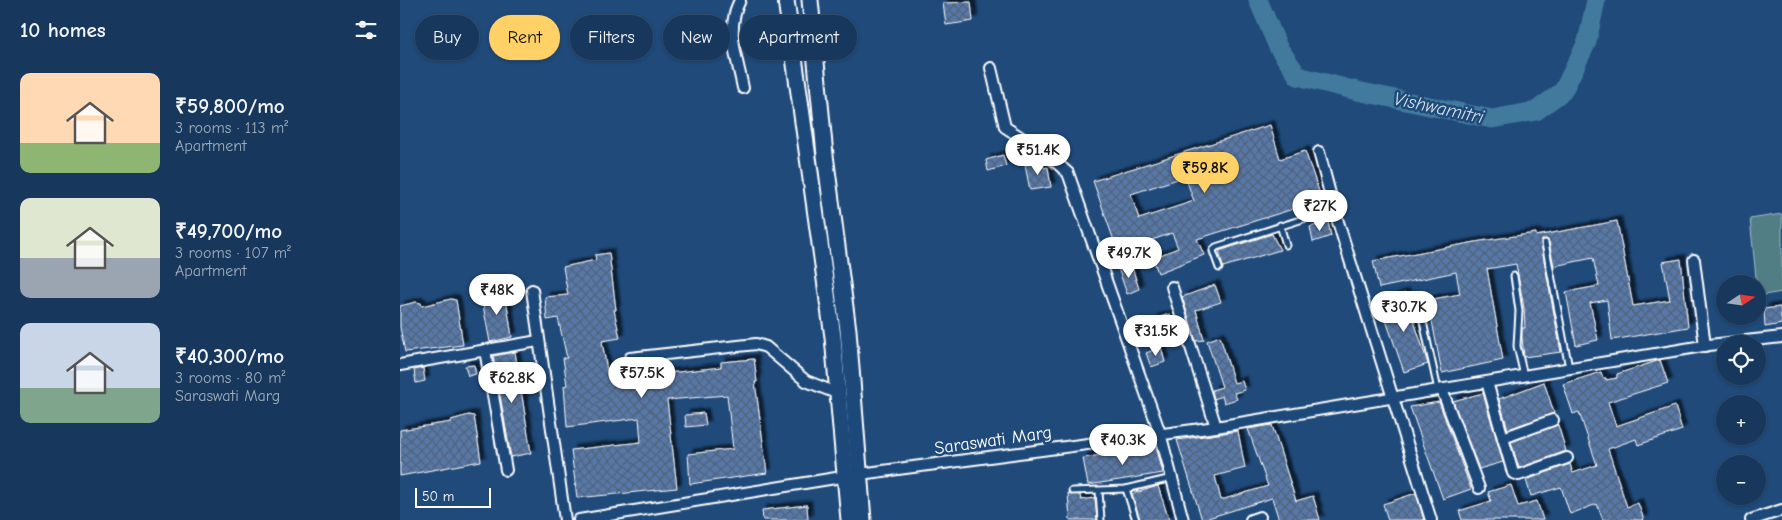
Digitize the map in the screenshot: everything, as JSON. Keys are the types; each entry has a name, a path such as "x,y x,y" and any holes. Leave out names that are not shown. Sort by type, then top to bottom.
{"main road":[{"path":"786,0 834,337 839,394 853,476 863,520"},
{"path":"810,0 825,155 848,330 853,476 849,520"}],"street":[{"path":"740,0 733,14 732,34 743,88"},
{"path":"991,68 1005,127 1048,155 1068,173 1160,433 1183,520"},
{"path":"1319,152 1334,209 1431,520"},
{"path":"1694,260 1705,346"},
{"path":"1172,287 1216,427"},
{"path":"532,290 565,520"},
{"name":"Saraswati Marg","path":"579,520 853,476 1160,433 1216,427 1705,346 1782,337"},
{"path":"400,365 538,341"},
{"path":"630,358 756,344 766,347 806,381 839,394"},
{"path":"485,350 506,470"},
{"path":"1487,382 1512,469 1516,475 1567,458"},
{"path":"1440,390 1479,488"},
{"path":"1503,438 1553,420"},
{"path":"1751,520 1782,510"}],"lane":[{"path":"1219,268 1213,251 1216,247 1334,209"},
{"path":"1280,225 1286,244"},
{"path":"1545,243 1569,368"},
{"path":"1514,276 1519,311 1517,346 1524,376"},
{"path":"1420,308 1440,390"},
{"path":"1072,491 1126,489 1173,478"},
{"path":"1126,489 1136,520"},
{"path":"1099,491 1101,520"}],"green space":[{"path":"1782,214 1782,292 1766,295 1766,275 1756,275 1750,219"}],"building":[{"path":"971,2 973,21 946,25 943,3"},
{"path":"1270,125 1280,159 1305,151 1322,200 1197,239 1204,255 1158,273 1153,258 1178,248 1172,233 1118,252 1093,181","holes":["1184,177 1194,201 1139,219 1131,194"]},
{"path":"1003,155 1006,166 988,171 986,160"},
{"path":"1043,163 1044,168 1048,167 1051,187 1030,190 1025,165"},
{"path":"1617,221 1633,306 1670,300 1663,262 1681,259 1688,327 1612,340 1607,300 1590,303 1598,340 1576,345 1566,292 1599,286 1593,258 1554,266 1549,242 1545,239 1541,244 1561,352 1524,357 1522,328 1525,328 1524,308 1516,264 1487,269 1503,360 1442,373 1428,300 1460,294 1456,272 1379,288 1373,261 1481,241 1536,233 1536,236"},
{"path":"1328,222 1331,236 1313,242 1310,227"},
{"path":"1272,234 1280,250 1223,267 1219,251"},
{"path":"609,253 616,310 614,310 620,338 602,341 608,377 721,367 721,362 754,359 757,382 755,382 767,473 690,484 688,454 733,449 727,395 667,400 677,488 577,498 571,450 641,442 639,418 567,427 564,386 567,385 563,358 567,358 558,318 547,320 545,297 568,295 563,267 596,260 595,255"},
{"path":"1131,264 1139,289 1127,294 1118,268"},
{"path":"1215,285 1221,302 1196,310 1204,340 1196,341 1182,297"},
{"path":"500,291 505,292 512,337 490,342 481,295"},
{"path":"1405,293 1428,364 1404,372 1380,303"},
{"path":"451,299 456,300 463,345 405,352 400,327 400,306 416,302 421,303 422,306"},
{"path":"1780,307 1782,324 1765,327 1766,309"},
{"path":"1170,314 1173,327 1158,333 1153,319"},
{"path":"1220,336 1234,383 1242,381 1245,390 1234,393 1237,399 1224,403 1222,396 1214,399 1212,390 1222,387 1207,341"},
{"path":"1161,347 1165,362 1151,367 1146,353"},
{"path":"515,352 531,453 511,457 493,356"},
{"path":"1660,360 1668,383 1608,402 1616,426 1675,406 1682,430 1638,445 1636,439 1608,449 1627,507 1638,503 1644,520 1603,520 1597,504 1570,514 1561,487 1531,496 1526,480 1570,464 1573,473 1597,465 1579,412 1573,414 1563,384 1601,372 1606,380 1617,378 1617,374"},
{"path":"474,365 476,374 468,376 465,366"},
{"path":"423,368 425,381 416,383 414,370"},
{"path":"1544,382 1554,413 1508,429 1499,399"},
{"path":"1483,393 1503,462 1479,469 1453,401"},
{"path":"1439,402 1471,489 1443,499 1410,407"},
{"path":"704,413 706,425 686,427 685,415"},
{"path":"469,415 474,416 481,461 400,476 400,430 451,422 451,420"},
{"path":"1272,425 1296,501 1313,496 1320,520 1279,520 1272,498 1202,520 1177,440 1238,431 1245,468 1215,476 1221,500 1268,486 1248,429"},
{"path":"1558,425 1566,451 1519,468 1511,442"},
{"path":"1156,446 1163,473 1088,485 1083,458"},
{"path":"1511,485 1518,506 1537,501 1543,520 1462,520 1459,511 1491,501 1488,492"},
{"path":"1158,486 1169,520 1140,520 1132,494"},
{"path":"1068,493 1080,495 1081,500 1095,498 1097,520 1070,520"},
{"path":"1416,493 1424,520 1388,520 1383,504"},
{"path":"807,505 808,520 763,520 762,510"}],"waterway":[{"name":"Vishwamitri","path":"1258,0 1278,47 1298,76 1357,91 1492,119 1536,111 1563,91 1587,42 1596,0"}]}
